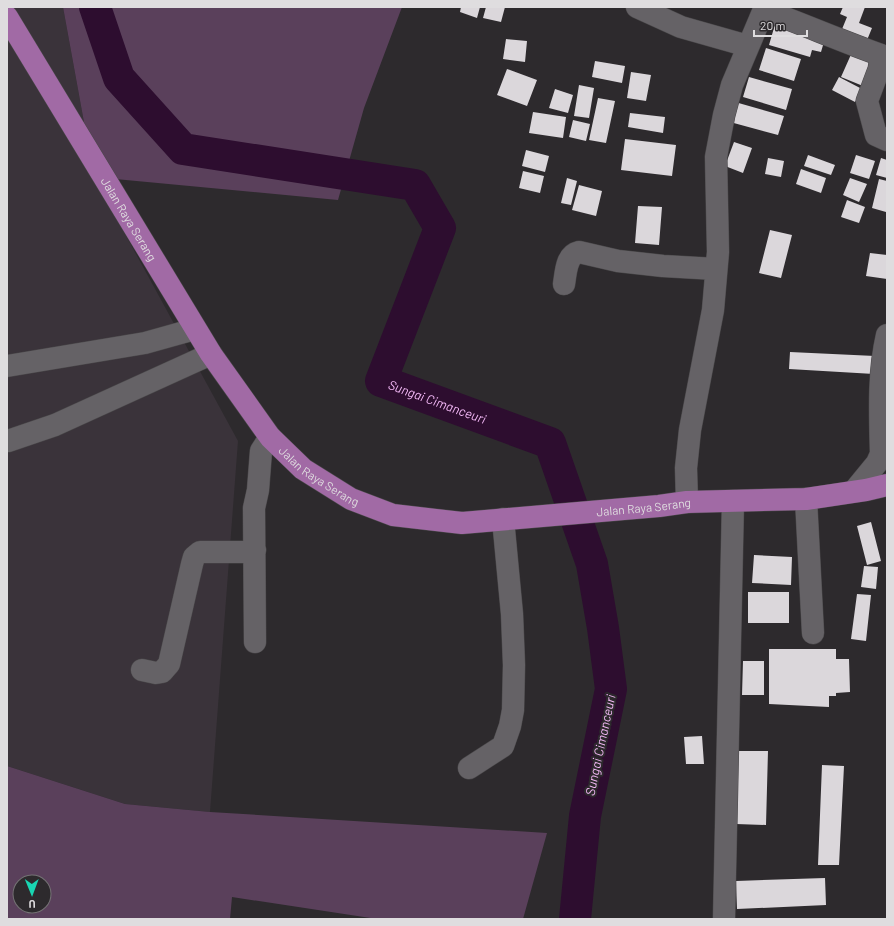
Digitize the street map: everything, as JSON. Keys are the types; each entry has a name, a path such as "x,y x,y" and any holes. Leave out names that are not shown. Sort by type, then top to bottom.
{"highway":[{"name":"Jalan Raya Serang","path":"7,17 195,329 270,437 303,469 351,500 393,515 462,522 659,506 687,502 806,498 874,490"}],"street":[{"path":"637,7 681,27 748,46"},
{"path":"687,502 686,468 690,430 713,310 718,252 716,157 724,115 732,85 764,8 841,42 881,55 879,69 867,101 876,135 887,140"},
{"path":"564,284 569,259 574,253 579,252 618,261 663,266 716,269"},
{"path":"7,366 145,343 195,329"},
{"path":"874,490 877,463 880,454 880,395 884,349 887,335"},
{"path":"8,441 54,425 211,354"},
{"path":"255,642 254,508 258,490 261,451 270,437"},
{"path":"806,498 813,633"},
{"path":"724,919 733,501"},
{"path":"469,768 503,746 510,726 513,710 514,665 510,519"},
{"path":"142,670 156,673 162,672 169,664 194,557 200,552 242,552 255,550"}],"shaded area":[{"path":"7,7 63,7 94,177 238,441 210,812 125,804 7,766"},
{"path":"63,7 402,7 364,108 338,200 94,177"},
{"path":"7,766 125,804 210,812 547,833 523,919 377,919 232,897 230,919 7,919"}],"building":[{"path":"461,7 480,7 477,18 460,12"},
{"path":"486,7 505,7 501,22 483,18"},
{"path":"843,7 865,7 859,23 872,28 865,45 840,34 847,17 840,14"},
{"path":"776,21 826,35 821,52 812,50 810,57 769,45"},
{"path":"506,39 527,41 525,62 503,59"},
{"path":"766,48 801,59 794,81 759,70"},
{"path":"853,50 874,59 863,86 841,77"},
{"path":"595,61 625,66 622,83 592,77"},
{"path":"507,69 537,80 527,106 497,95"},
{"path":"631,72 651,75 646,101 627,98"},
{"path":"749,77 792,89 786,110 743,97"},
{"path":"839,77 862,89 855,102 832,90"},
{"path":"579,85 594,88 589,118 574,116"},
{"path":"555,89 573,95 568,113 549,108"},
{"path":"598,98 615,101 606,143 589,140"},
{"path":"735,102 784,116 778,135 730,122"},
{"path":"533,112 566,117 563,138 529,133"},
{"path":"630,113 665,117 663,133 628,127"},
{"path":"573,120 590,124 586,141 569,137"},
{"path":"625,139 676,145 672,176 621,170"},
{"path":"734,142 752,148 743,173 725,166"},
{"path":"526,150 549,156 545,172 522,166"},
{"path":"808,155 835,165 831,175 804,166"},
{"path":"856,155 875,161 869,179 850,173"},
{"path":"768,158 784,161 781,177 765,174"},
{"path":"881,158 887,160 887,178 876,175"},
{"path":"801,169 826,178 821,193 796,184"},
{"path":"523,171 544,176 540,193 519,188"},
{"path":"567,178 577,181 571,205 561,203"},
{"path":"850,178 867,184 859,202 843,195"},
{"path":"879,179 887,181 886,212 872,208"},
{"path":"579,185 602,191 596,216 572,210"},
{"path":"847,200 865,207 859,223 841,217"},
{"path":"638,206 662,207 659,245 635,243"},
{"path":"770,230 792,235 781,278 759,273"},
{"path":"870,253 887,255 887,279 866,276"},
{"path":"790,352 875,356 874,374 789,369"},
{"path":"871,522 881,561 867,565 857,526"},
{"path":"754,555 792,557 791,585 752,583"},
{"path":"864,566 878,567 876,589 861,587"},
{"path":"748,592 789,592 789,623 748,623"},
{"path":"857,594 871,595 866,641 851,639"},
{"path":"769,649 836,649 836,659 849,659 850,692 836,693 836,696 829,696 829,707 769,704"},
{"path":"743,661 764,661 764,695 742,695"},
{"path":"702,736 704,764 686,764 684,737"},
{"path":"738,751 768,751 766,825 736,824"},
{"path":"822,765 844,766 839,865 818,865"},
{"path":"825,878 826,905 737,909 736,881"}],"waterway":[{"name":"Sungai Cimanceuri","path":"95,7 119,78 183,149 415,185 440,228 381,381 550,443 592,564 603,628 611,689 585,816 575,919"}]}
